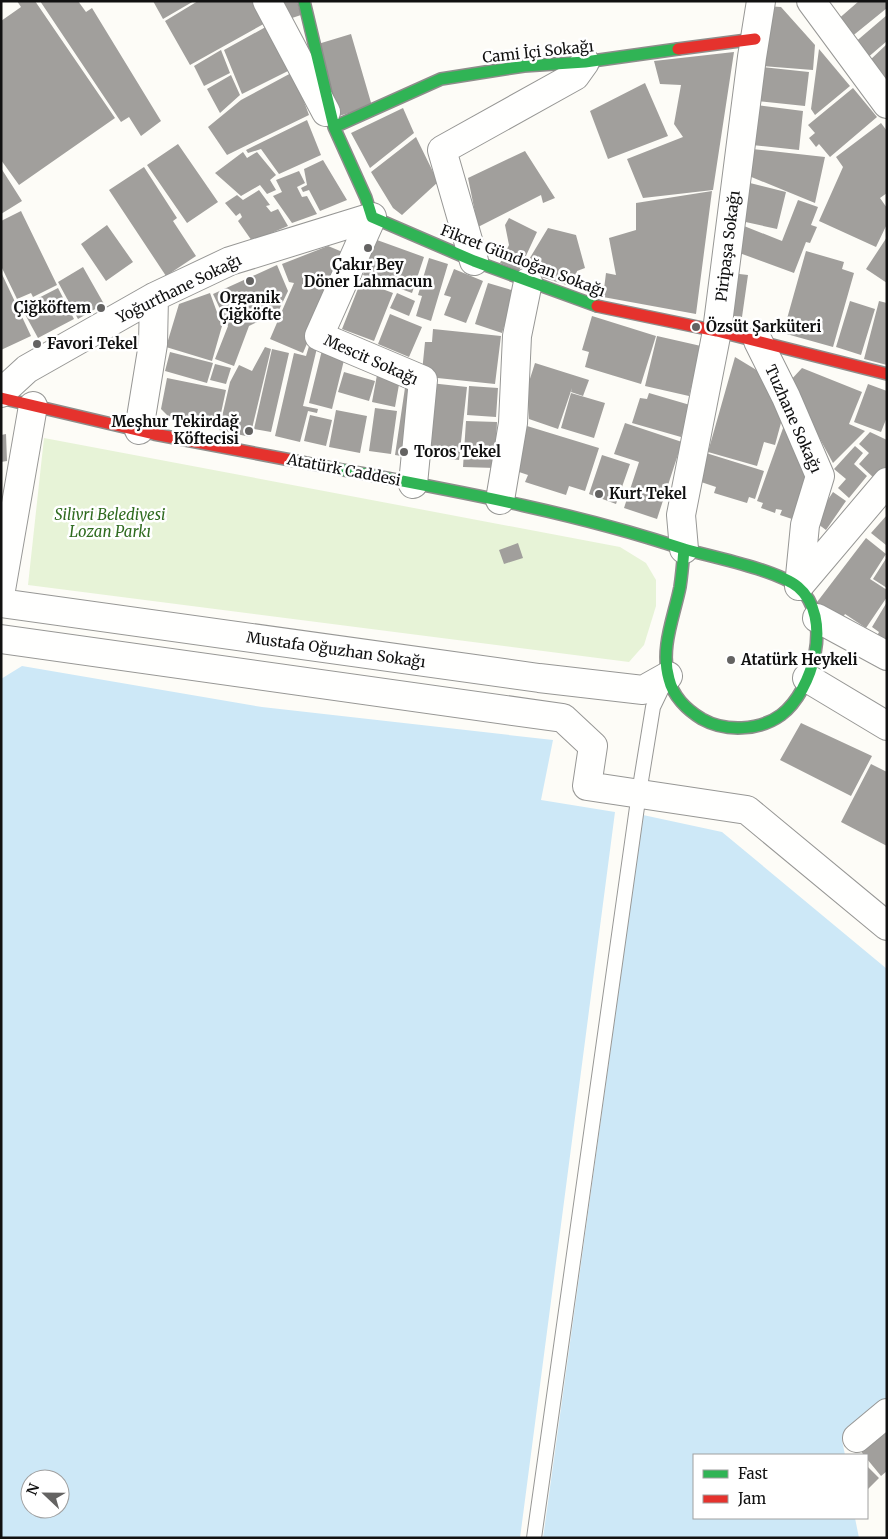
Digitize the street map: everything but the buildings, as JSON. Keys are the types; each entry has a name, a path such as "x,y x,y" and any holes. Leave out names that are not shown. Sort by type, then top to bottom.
{"street":[{"path":"267,1 334,127 366,198 372,217"},
{"path":"304,1 334,127"},
{"name":"Piripaşa Sokağı","path":"684,548 681,515 717,330 761,1"},
{"path":"811,1 887,104"},
{"name":"Cami İçi Sokağı","path":"334,127 441,79 524,66 585,62 755,39"},
{"path":"474,261 442,150 575,76 585,62"},
{"name":"Fikret Gündoğan Sokağı","path":"372,217 474,261 604,309 717,330 887,374"},
{"name":"Yoğurthane Sokağı","path":"1,393 26,369 154,297 230,261 372,217"},
{"name":"Mescit Sokağı","path":"372,217 319,336 423,380 413,484"},
{"path":"500,500 513,422 517,336 528,282"},
{"path":"139,430 153,344 154,297"},
{"name":"Tuzhane Sokağı","path":"758,341 786,397 820,476 804,525 799,586"},
{"name":"Atatürk Caddesi","path":"1,398 139,430 500,500 647,536 684,548"},
{"path":"1,590 32,406"},
{"path":"799,586 887,482"},
{"path":"684,548 784,578 799,586 808,596 817,618 819,637 807,678 792,704 777,718 751,728 726,727 705,721 691,712 675,694 668,676 666,657 684,548"},
{"name":"Mustafa Oğuzhan Sokağı","path":"1,603 540,678 643,690 668,676"},
{"path":"817,618 887,656"},
{"path":"1,639 563,718 593,746 587,786 746,810 887,926"},
{"path":"807,678 887,726"},
{"path":"857,1438 887,1413"}],"lane":[{"path":"534,1538 639,793 653,707 668,676"}],"green space":[{"name":"Silivri Belediyesi Lozan Parkı","path":"44,438 620,547 646,563 656,580 656,606 644,645 629,662 28,585"}],"water":[{"path":"22,666 262,707 553,740 541,800 615,812 520,1538 1,1538 1,679"},
{"path":"643,815 722,832 887,969 887,1402 842,1440 845,1454 693,1454 693,1519 855,1519 859,1538 543,1538"}],"traffic: fast":[{"path":"304,1 334,127 366,198 372,217 474,261 597,306"},
{"path":"334,127 441,79 524,66 585,62 678,49"},
{"path":"296,461 540,509 636,534 684,549"},
{"path":"684,549 775,575 798,587 809,600 815,616 817,634 810,672 792,704 781,715 772,720 752,727 731,728 721,726 702,719 691,711 681,702 674,691 669,679 666,656 669,633 680,587 684,549"}],"traffic: jam":[{"path":"678,49 755,39"},
{"path":"597,306 717,331 887,374"},
{"path":"1,398 154,434 296,461"}],"place":[{"name":"Çakır Bey Döner Lahmacun","path":"368,248"},
{"name":"Organik Çiğköfte","path":"250,281"},
{"name":"Çiğköftem","path":"101,308"},
{"name":"Özsüt Şarküteri","path":"696,327"},
{"name":"Favori Tekel","path":"37,344"},
{"name":"Meşhur Tekirdağ Köftecisi","path":"249,431"},
{"name":"Toros Tekel","path":"404,452"},
{"name":"Kurt Tekel","path":"599,494"},
{"name":"Atatürk Heykeli","path":"731,660"}]}
